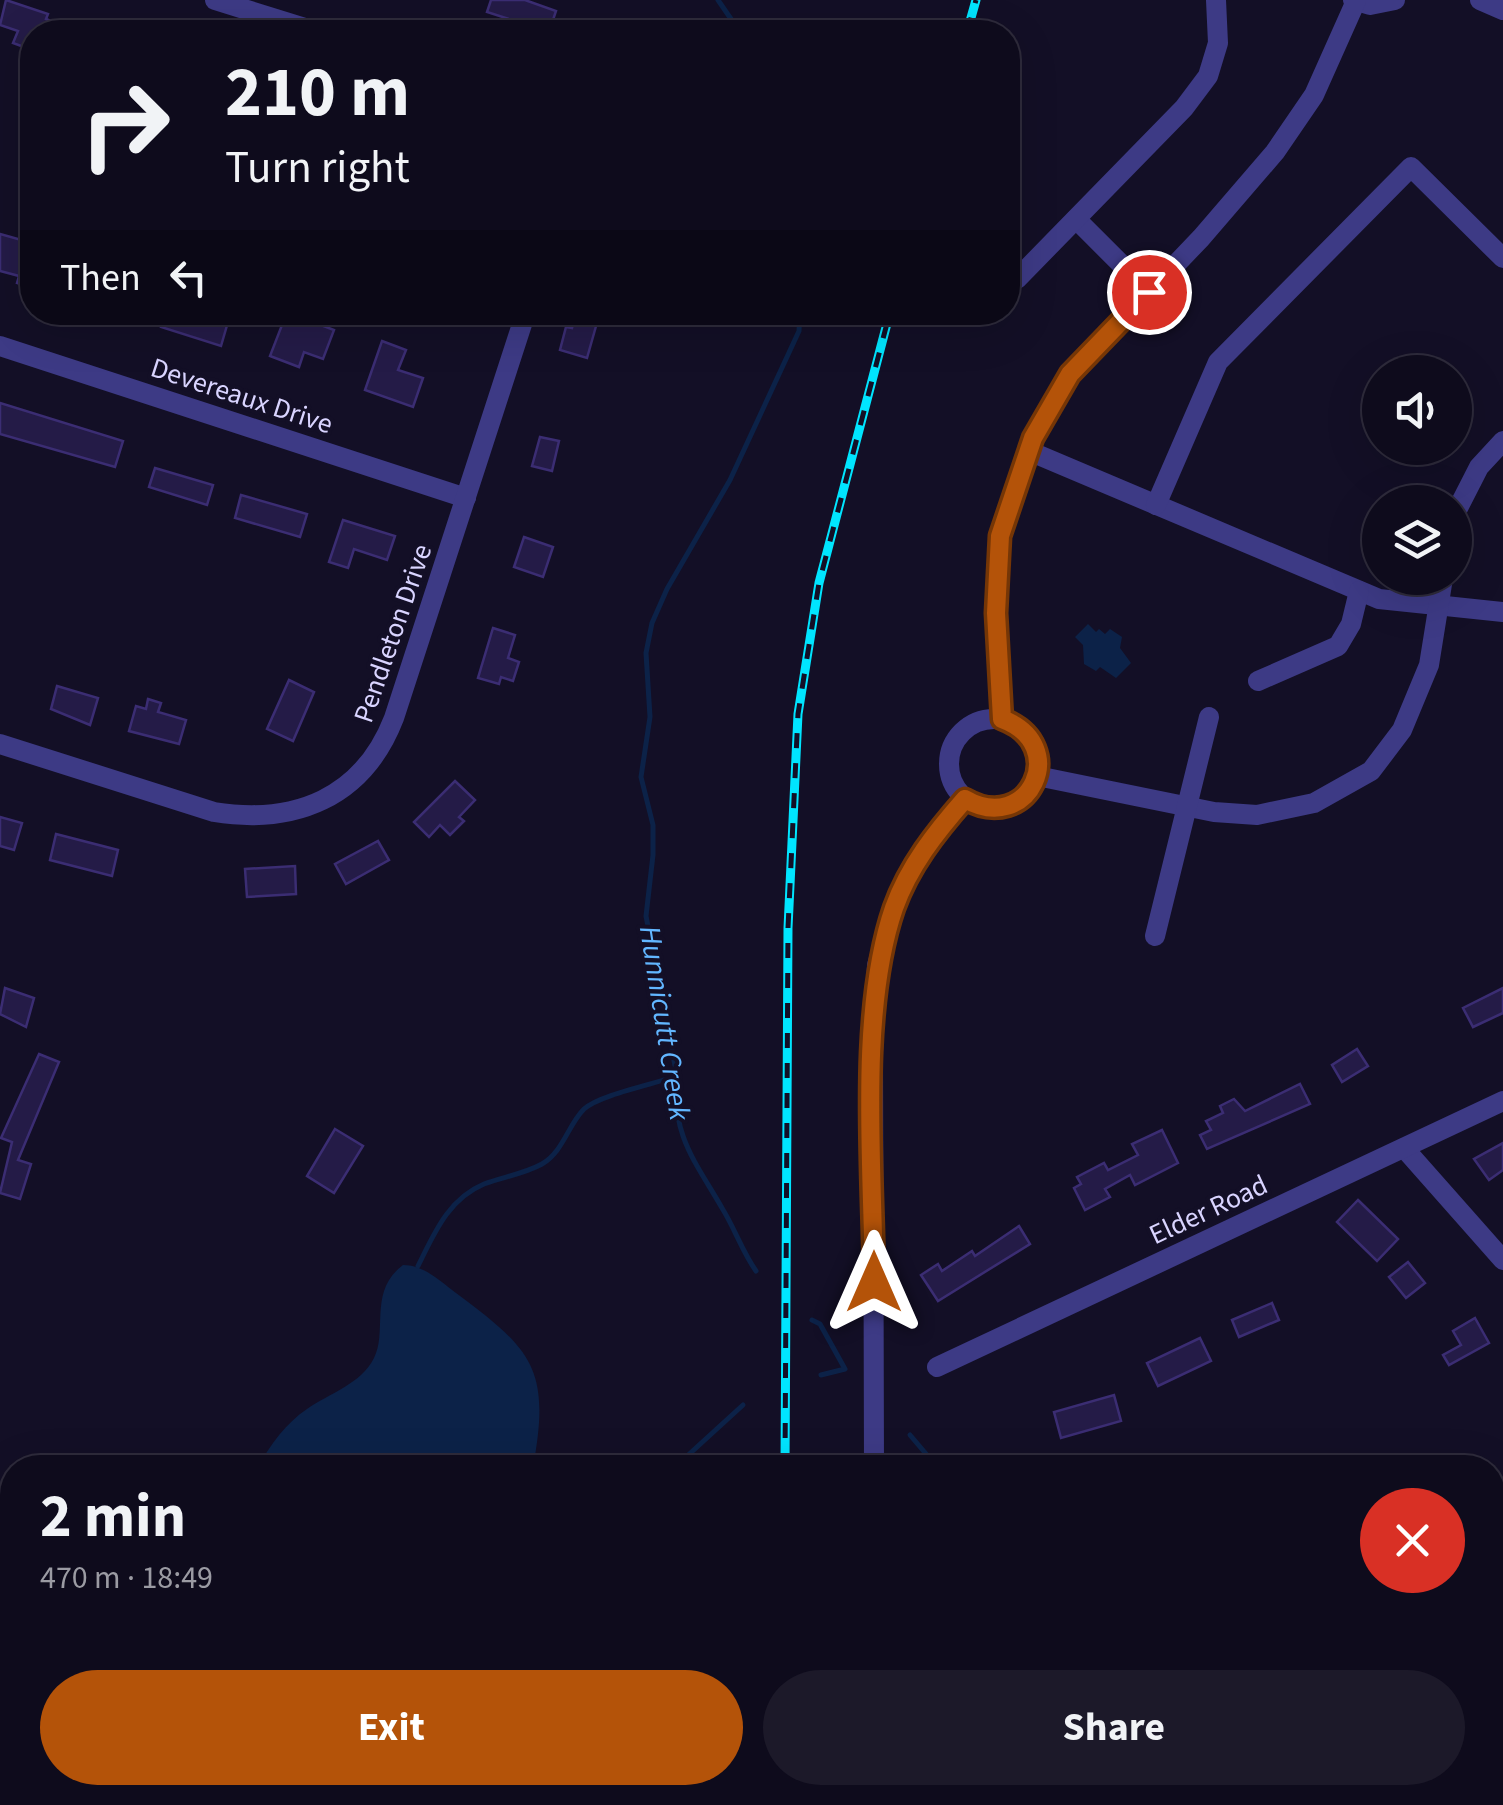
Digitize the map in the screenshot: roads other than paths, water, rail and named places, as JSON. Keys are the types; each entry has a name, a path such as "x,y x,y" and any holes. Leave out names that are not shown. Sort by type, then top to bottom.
{"street":[{"path":"214,0 279,20"},
{"path":"1020,276 1184,108 1208,76 1218,43 1216,0"},
{"path":"1002,719 996,613 1000,536 1028,451 1070,374 1274,152 1314,94 1354,1 1370,5 1395,0"},
{"path":"1480,0 1503,10"},
{"path":"1156,506 1218,362 1411,167 1503,258"},
{"path":"1076,219 1149,292"},
{"name":"Pendleton Drive","path":"0,744 214,812 243,817 292,812 340,791 359,775 387,738 522,325"},
{"name":"Devereaux Drive","path":"0,346 466,498"},
{"path":"1470,485 1479,468 1503,441"},
{"path":"1028,451 1379,599 1503,612"},
{"path":"1258,681 1338,646 1351,624 1359,591"},
{"path":"1037,776 1256,815 1314,803 1371,771 1402,730 1429,665 1440,595"},
{"path":"1155,936 1209,717"},
{"path":"1002,719 1016,724 1036,746 1037,776 1031,790 1008,807 978,807 965,799 949,774 952,744 973,723 1002,719"},
{"path":"874,1455 873,1053 878,965 896,904 926,844 965,799"},
{"name":"Elder Road","path":"937,1367 1503,1101"},
{"path":"1404,1148 1503,1260"}],"water":[{"path":"1088,624 1096,632 1099,629 1105,634 1110,629 1122,637 1120,648 1131,663 1116,678 1100,667 1096,671 1084,664 1083,645 1075,637"},
{"path":"403,1265 425,1271 482,1313 519,1348 537,1384 535,1455 266,1455 292,1421 368,1367 378,1347 382,1299 392,1275"}],"waterway":[{"name":"Hunnicutt Creek","path":"718,0 732,20"},
{"name":"Hunnicutt Creek","path":"756,1271 694,1161 678,1115 677,1076 646,916 653,855 653,825 641,777 650,717 646,653 652,623 667,589 730,480 799,325"},
{"path":"418,1266 443,1219 471,1191 549,1159 578,1115 591,1104 677,1076"},
{"path":"812,1320 820,1324 845,1369 821,1375"},
{"path":"688,1455 743,1405"},
{"name":"Hunnicutt Creek","path":"910,1435 927,1455"}],"railway":[{"path":"970,20 976,0"},
{"path":"785,1455 788,928 798,714 819,583 887,325"}]}
